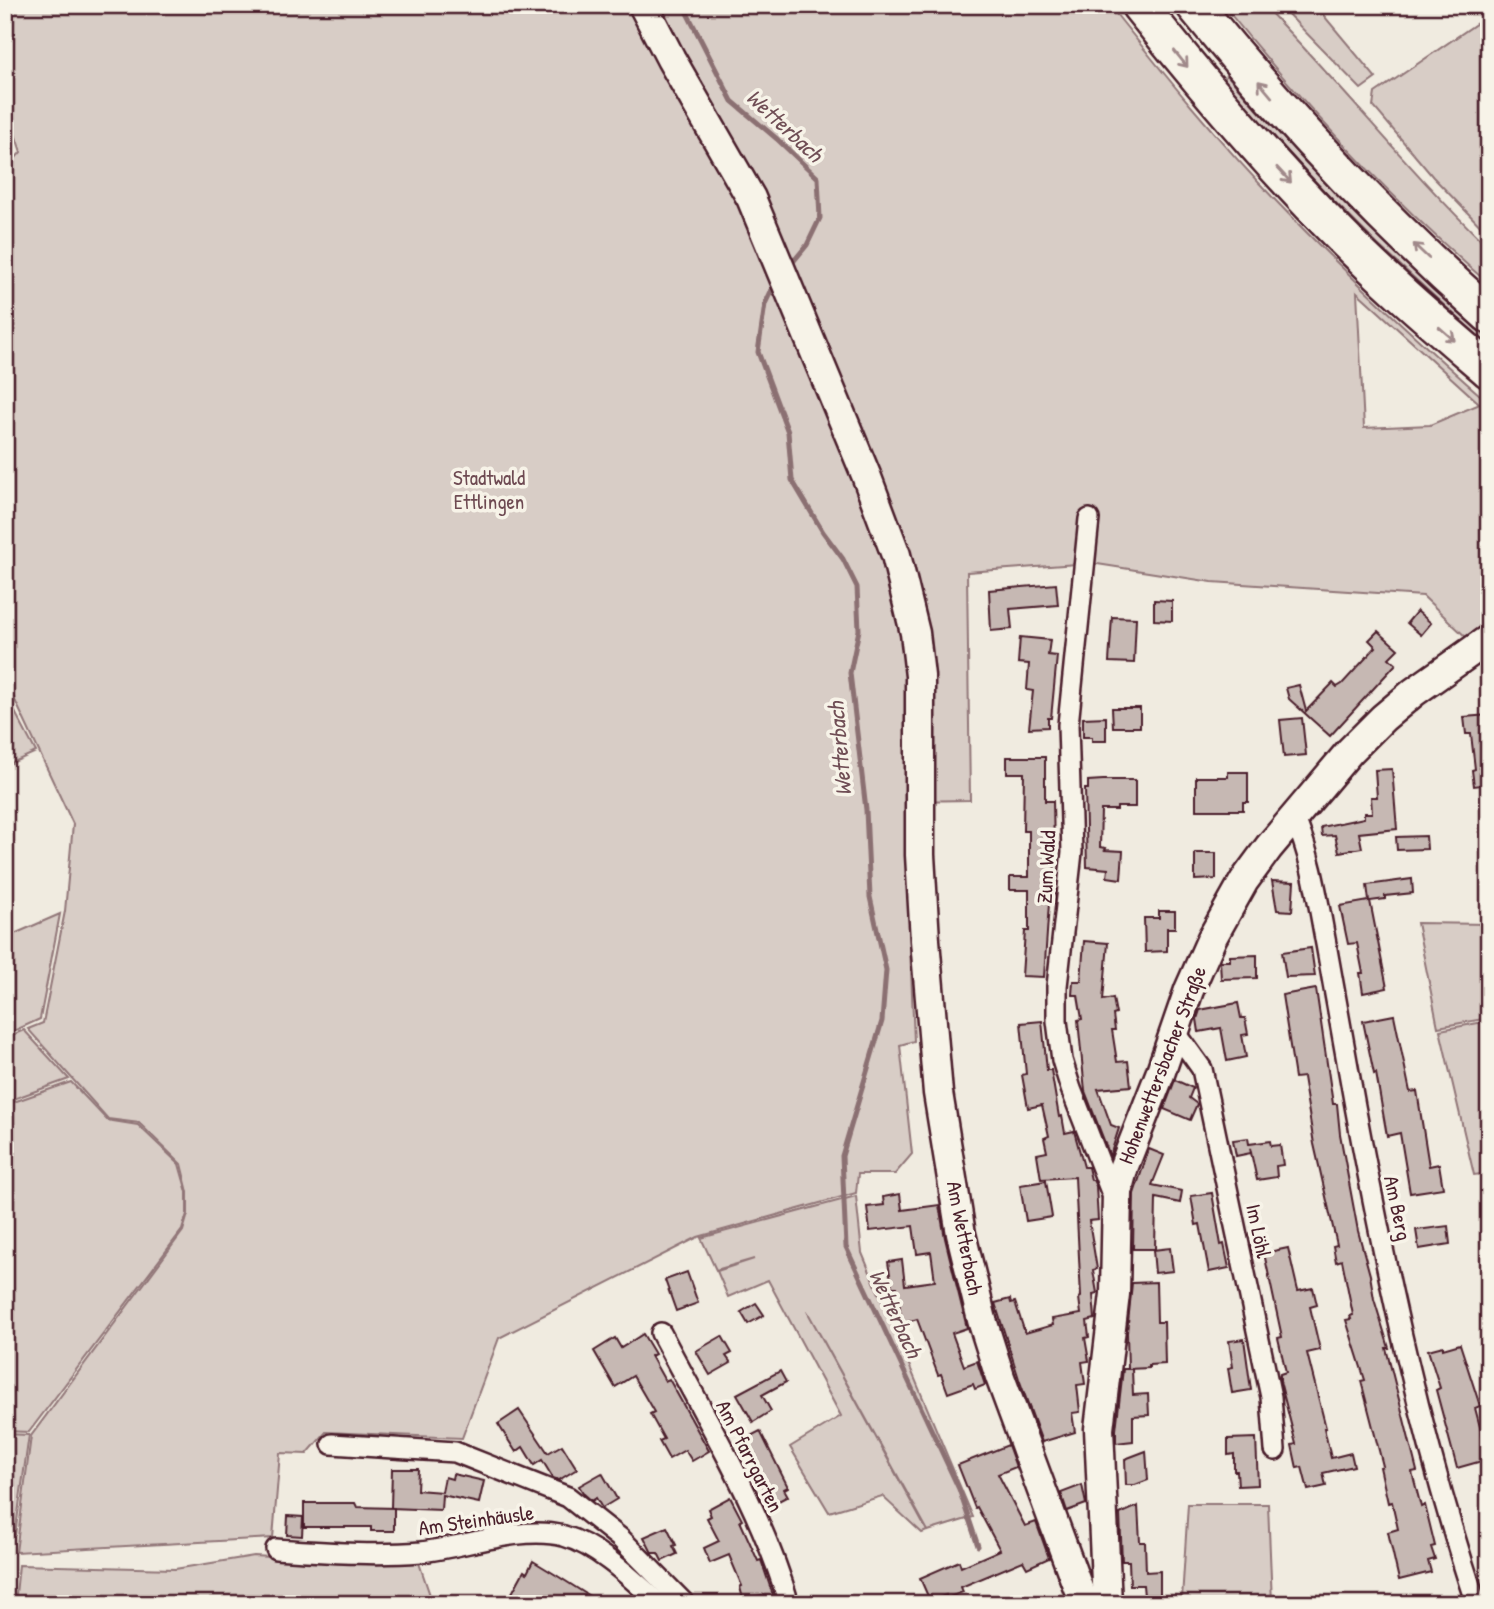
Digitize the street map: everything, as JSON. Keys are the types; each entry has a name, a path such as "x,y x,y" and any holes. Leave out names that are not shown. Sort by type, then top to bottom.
{"highway":[{"path":"1139,5 1238,125 1339,234 1429,319 1489,370"},
{"path":"1194,5 1280,108 1364,197 1489,315"}],"main road":[{"name":"Am Wetterbach","path":"643,5 671,60 751,198 866,475 896,555 911,612 920,676 920,855 938,1093 968,1266 1004,1391 1084,1604"},
{"name":"Hohenwettersbacher Straße","path":"1107,1604 1100,1429 1115,1294 1119,1178 1200,963 1244,881 1350,751 1382,718 1489,639"}],"street":[{"name":"Zum Wald","path":"1088,519 1068,724 1072,852 1057,1021 1062,1059 1071,1089 1116,1207"},
{"name":"Am Berg","path":"1294,817 1304,840 1321,919 1374,1206 1405,1346 1476,1604"},
{"name":"Im Löhl","path":"1174,1030 1202,1069 1270,1397 1275,1450"},
{"name":"Am Pfarrgarten","path":"661,1333 742,1485 776,1561 789,1604"},
{"path":"332,1444 456,1452 568,1497 620,1538 685,1604"},
{"name":"Am Steinhäusle","path":"276,1549 364,1554 424,1552 541,1532 567,1537 611,1561 660,1604"}],"green space":[{"name":"Stadtwald Ettlingen","path":"5,5 1109,5 1170,81 1256,180 1382,306 1489,403 1489,629 1472,643 1423,596 1212,582 1091,563 967,572 970,800 910,801 907,875 914,1041 900,1045 912,1154 895,1174 858,1174 856,1193 698,1237 499,1338 462,1438 326,1432 307,1454 280,1453 273,1538 16,1552 31,1436 183,1231 188,1214 188,1192 181,1164 139,1123 108,1119 28,1029 43,1023 65,911 73,824 5,679 5,170 21,152 5,104","holes":["1357,292 1480,404 1430,425 1364,428"]},
{"path":"1223,5 1263,5 1292,35 1431,189 1489,248 1489,284 1383,185 1285,79"},
{"path":"1279,5 1315,5 1376,78 1361,89"},
{"path":"1489,15 1489,235 1433,177 1373,106 1375,93"},
{"path":"1226,74 1321,178 1420,277 1489,340 1489,346 1378,245 1324,191 1224,82"},
{"path":"5,693 36,752 5,766"},
{"path":"60,914 40,1019 5,1035 5,938"},
{"path":"1417,923 1489,924 1489,1018 1438,1027"},
{"path":"1489,1021 1489,1173 1474,1175 1440,1030"},
{"path":"24,1030 69,1079 5,1102 5,1038"},
{"path":"71,1082 107,1120 138,1125 179,1164 187,1192 187,1214 182,1230 29,1432 5,1431 5,1105"},
{"path":"856,1196 862,1253 973,1517 928,1531 807,1311 927,1531 922,1533 882,1496 829,1512 790,1447 841,1416 768,1280 728,1297 717,1271 754,1259 716,1270 701,1238"},
{"path":"5,1434 29,1435 15,1535 5,1534"},
{"path":"1188,1504 1268,1504 1272,1603 1118,1604 1116,1601 1182,1599"},
{"path":"254,1556 373,1563 417,1557 433,1604 15,1604 19,1565 175,1569"}],"building":[{"path":"1056,584 1058,605 1010,609 1012,629 991,631 989,590"},
{"path":"1154,600 1172,601 1172,621 1154,620"},
{"path":"1417,611 1431,623 1421,635 1407,623"},
{"path":"1112,617 1136,618 1134,663 1109,662"},
{"path":"1378,631 1398,649 1389,658 1396,664 1330,736 1289,699 1286,688 1299,685 1306,711 1333,683 1337,687 1342,684 1376,647 1369,640"},
{"path":"1020,637 1050,640 1048,655 1057,656 1048,727 1029,728 1033,691 1027,690 1029,664 1018,663"},
{"path":"1112,708 1140,708 1140,727 1113,727"},
{"path":"1489,715 1489,784 1474,786 1471,734 1466,734 1464,717"},
{"path":"1106,717 1106,741 1092,741 1092,737 1083,737 1083,718"},
{"path":"1302,718 1306,755 1284,757 1280,720"},
{"path":"1007,757 1045,757 1045,801 1053,801 1055,898 1054,903 1049,903 1044,977 1022,976 1025,931 1029,931 1029,890 1010,890 1010,877 1029,877 1029,831 1023,831 1024,773 1007,773"},
{"path":"1392,769 1397,829 1359,833 1362,848 1339,852 1335,835 1322,836 1321,827 1364,818 1364,813 1372,813 1371,797 1377,797 1375,770"},
{"path":"1228,772 1248,772 1248,802 1243,802 1243,810 1196,810 1196,777 1228,777"},
{"path":"1135,780 1135,807 1101,810 1100,847 1123,851 1121,879 1107,877 1108,869 1087,867 1085,789 1088,789 1088,781"},
{"path":"1426,836 1427,849 1397,850 1396,837"},
{"path":"1195,853 1216,853 1216,879 1195,880"},
{"path":"1412,879 1413,893 1385,896 1385,899 1370,901 1387,988 1363,993 1360,973 1363,973 1357,943 1348,944 1340,906 1369,901 1367,885"},
{"path":"1272,881 1294,882 1292,911 1277,910"},
{"path":"1159,911 1175,911 1175,928 1167,928 1167,951 1145,952 1144,918 1159,918"},
{"path":"1084,941 1108,943 1103,1000 1113,998 1116,1014 1113,1015 1115,1030 1112,1030 1117,1062 1128,1061 1131,1086 1098,1089 1111,1125 1119,1128 1110,1156 1085,1091 1078,1020 1082,1019 1078,995 1072,995 1073,981 1081,981"},
{"path":"1311,948 1315,976 1286,977 1282,952"},
{"path":"1257,955 1257,978 1221,979 1220,961 1230,961 1230,956"},
{"path":"1316,989 1333,1104 1337,1104 1358,1231 1389,1348 1386,1348 1417,1471 1412,1472 1421,1507 1425,1505 1435,1546 1431,1547 1435,1559 1428,1561 1431,1572 1399,1580 1388,1532 1398,1529 1392,1502 1388,1503 1380,1467 1383,1466 1361,1381 1365,1380 1346,1320 1353,1315 1342,1260 1336,1262 1333,1246 1337,1245 1314,1144 1303,1077 1295,1078 1282,995"},
{"path":"1238,1003 1248,1034 1242,1035 1246,1057 1227,1061 1221,1028 1199,1032 1197,1019 1200,1010"},
{"path":"1394,1015 1410,1092 1417,1091 1429,1166 1439,1164 1443,1188 1410,1193 1400,1133 1387,1136 1376,1073 1374,1074 1363,1021"},
{"path":"1042,1021 1047,1070 1051,1070 1059,1117 1062,1116 1065,1133 1074,1131 1084,1167 1088,1167 1091,1180 1096,1186 1098,1220 1089,1221 1097,1269 1093,1270 1097,1293 1093,1294 1095,1319 1087,1321 1089,1337 1085,1338 1089,1361 1082,1362 1085,1384 1077,1385 1080,1412 1072,1413 1075,1432 1042,1442 995,1303 1010,1299 1011,1303 1015,1302 1025,1333 1053,1325 1052,1319 1081,1314 1075,1177 1041,1179 1037,1154 1047,1152 1044,1138 1049,1136 1042,1105 1028,1108 1022,1075 1026,1074 1021,1023"},
{"path":"1175,1080 1193,1088 1189,1098 1197,1104 1190,1120 1164,1109"},
{"path":"1248,1138 1249,1144 1270,1141 1271,1146 1280,1145 1283,1165 1276,1166 1277,1177 1257,1180 1250,1148 1251,1153 1236,1156 1233,1140"},
{"path":"1149,1149 1164,1155 1152,1185 1182,1191 1180,1203 1156,1198 1155,1249 1133,1249 1134,1194"},
{"path":"1046,1181 1052,1217 1026,1221 1020,1185"},
{"path":"1212,1193 1221,1245 1224,1244 1229,1268 1209,1272 1200,1224 1196,1225 1191,1196"},
{"path":"900,1194 902,1210 939,1205 967,1328 952,1333 964,1366 977,1361 985,1385 975,1389 973,1384 948,1393 941,1374 938,1375 917,1319 902,1324 897,1287 892,1287 888,1262 902,1260 905,1285 935,1281 931,1252 917,1254 913,1226 870,1231 867,1207 884,1205 883,1197"},
{"path":"1448,1226 1450,1244 1419,1249 1416,1230"},
{"path":"1170,1248 1173,1271 1155,1273 1153,1250"},
{"path":"1288,1248 1298,1291 1313,1288 1317,1305 1310,1307 1320,1350 1307,1353 1331,1458 1351,1453 1354,1466 1323,1473 1326,1486 1308,1490 1302,1467 1297,1468 1292,1445 1296,1444 1280,1381 1280,1374 1286,1372 1278,1338 1282,1337 1264,1253"},
{"path":"687,1272 698,1303 676,1311 665,1280"},
{"path":"1156,1282 1157,1322 1164,1322 1165,1364 1128,1369 1127,1333 1132,1283"},
{"path":"756,1303 764,1315 748,1324 741,1312"},
{"path":"643,1334 655,1354 651,1356 665,1381 669,1379 709,1451 692,1461 685,1450 669,1459 659,1441 664,1439 650,1414 654,1412 633,1376 615,1387 594,1351 615,1338 621,1348"},
{"path":"722,1336 732,1353 726,1356 731,1363 710,1375 696,1351"},
{"path":"1244,1339 1251,1390 1232,1393 1228,1368 1233,1367 1229,1341"},
{"path":"1460,1344 1480,1406 1475,1408 1483,1438 1489,1437 1489,1459 1457,1468 1436,1390 1440,1388 1428,1350"},
{"path":"1123,1369 1132,1369 1133,1395 1148,1394 1149,1415 1133,1416 1133,1441 1116,1443 1116,1430"},
{"path":"780,1371 786,1382 762,1395 771,1411 753,1422 737,1394"},
{"path":"519,1410 548,1453 562,1445 577,1469 559,1480 553,1478 542,1460 534,1465 523,1447 516,1452 498,1424"},
{"path":"760,1431 788,1487 784,1489 788,1496 773,1504 758,1477 762,1475 743,1440"},
{"path":"1256,1438 1258,1485 1238,1486 1237,1471 1234,1471 1234,1454 1228,1455 1228,1439"},
{"path":"1008,1445 1016,1467 998,1474 1025,1526 1036,1522 1049,1558 1027,1568 1023,1561 961,1587 963,1592 930,1601 920,1578 959,1561 961,1567 1000,1550 977,1507 975,1508 958,1465"},
{"path":"1146,1451 1148,1480 1126,1485 1125,1459"},
{"path":"392,1469 418,1469 417,1490 442,1492 445,1477 452,1479 453,1474 484,1481 479,1503 442,1495 441,1510 391,1508"},
{"path":"602,1473 617,1499 602,1508 596,1498 592,1501 579,1486"},
{"path":"1082,1485 1086,1504 1067,1511 1061,1493"},
{"path":"730,1497 758,1561 761,1560 776,1604 764,1604 762,1595 743,1599 742,1586 729,1555 710,1563 704,1548 719,1541 707,1518 711,1516 708,1509"},
{"path":"304,1503 355,1503 357,1507 394,1508 394,1531 371,1531 371,1527 304,1527"},
{"path":"1138,1506 1140,1542 1145,1542 1146,1572 1160,1571 1160,1596 1144,1596 1143,1585 1130,1585 1129,1561 1122,1561 1120,1514"},
{"path":"288,1516 303,1517 302,1536 287,1535"},
{"path":"667,1527 676,1545 673,1546 677,1554 662,1561 658,1553 652,1553 644,1537"},
{"path":"533,1561 602,1604 506,1604 524,1571 527,1573"}],"waterway":[{"name":"Wetterbach","path":"683,5 732,101 818,178 820,218 807,245 788,268"},
{"name":"Wetterbach","path":"775,283 765,304 758,352 788,432 792,480 823,532 843,559 857,587 859,630 850,673 866,810 870,897 886,970 882,1021 842,1156 846,1247 959,1489 978,1546"}]}
